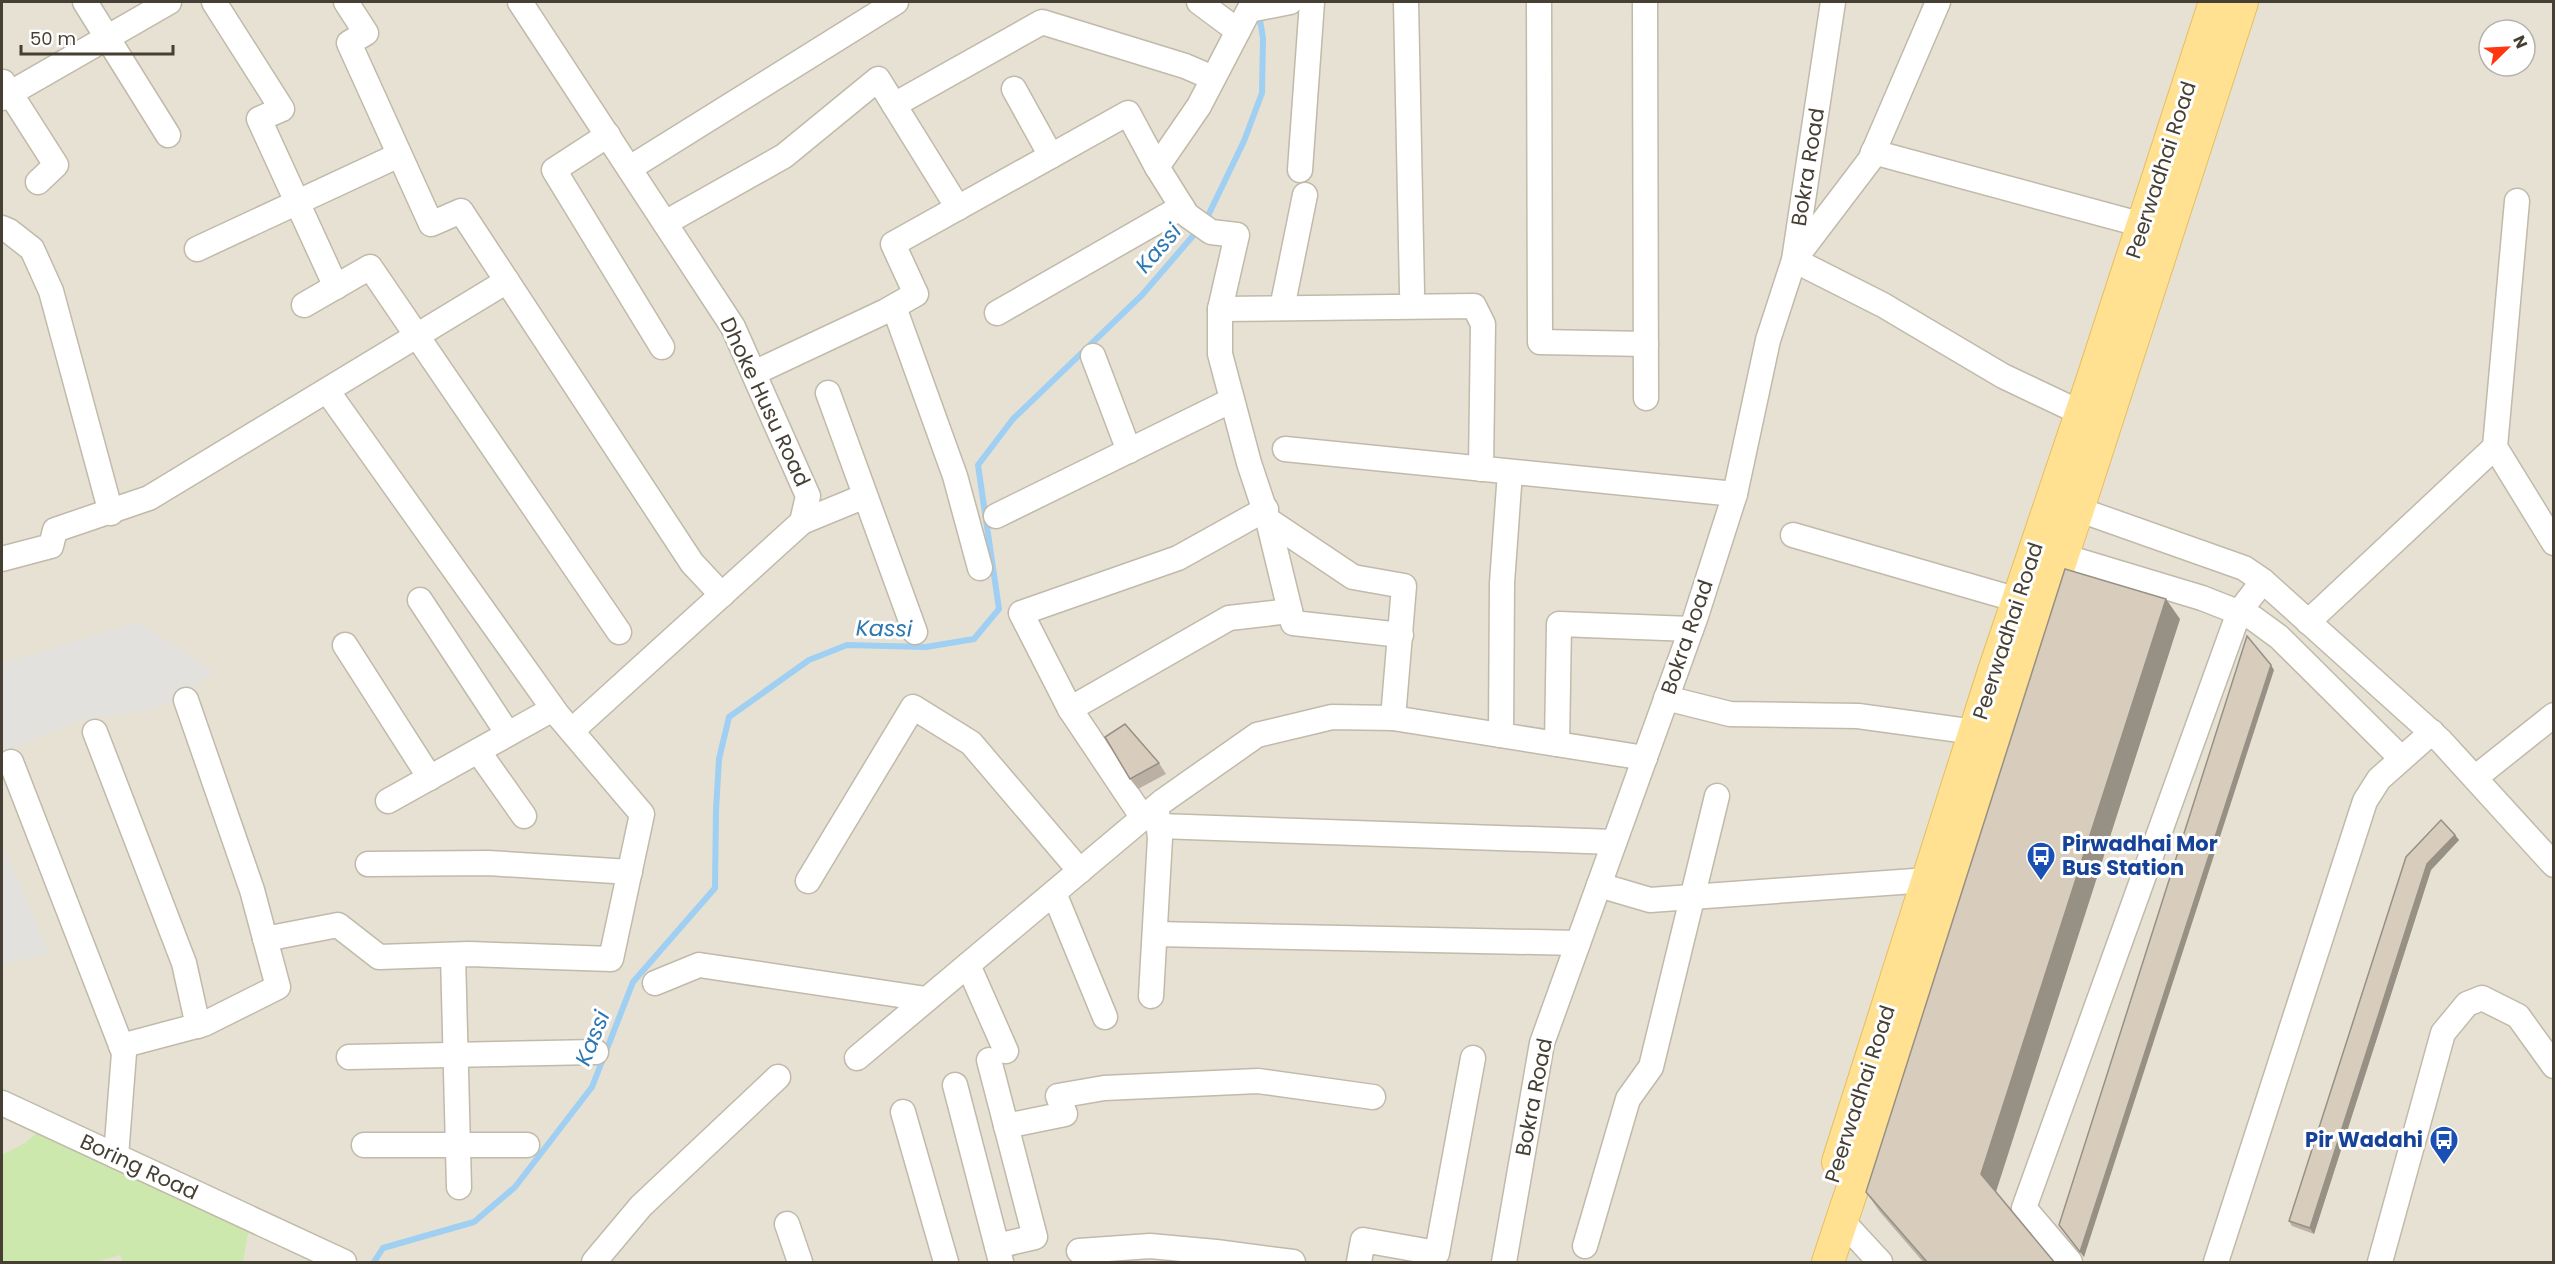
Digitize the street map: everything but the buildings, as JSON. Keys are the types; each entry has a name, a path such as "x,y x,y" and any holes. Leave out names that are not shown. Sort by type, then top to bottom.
{"main road":[{"name":"Peerwadhai Road","path":"1805,1263 2018,600 2048,552 2065,504 2081,414 2215,2"},
{"path":"2065,504 2242,2"},
{"path":"1828,1263 2048,552"}],"street":[{"path":"85,2 168,135"},
{"path":"38,182 56,165 4,91 108,37 169,2"},
{"path":"214,2 282,109 259,119 336,287"},
{"path":"346,2 366,33 350,43 431,225 461,211 692,563 722,595"},
{"name":"Dhoke Husu Road","path":"520,2 733,327 808,496 802,522"},
{"path":"630,168 896,2"},
{"path":"1199,2 1238,31"},
{"path":"1158,167 1198,106 1249,10 1290,2"},
{"path":"1300,170 1312,2"},
{"path":"1406,2 1412,292"},
{"path":"1539,2 1540,342 1646,344"},
{"path":"1645,2 1646,398"},
{"name":"Bokra Road","path":"1504,1263 1542,1042 1691,629 1735,494 1768,340 1794,260 1833,2"},
{"path":"1938,2 1870,160 1794,260 1883,305 2002,376 2081,414"},
{"path":"894,105 1044,12 1213,78"},
{"path":"665,223 784,156 878,79 957,208"},
{"path":"1014,89 1051,156"},
{"path":"754,373 894,307 916,294 893,244 1128,113 1187,215 1211,231 1237,235 1220,309 1220,354 1249,463 1267,514 1293,623 1401,635"},
{"path":"608,135 554,170 662,347"},
{"path":"1874,152 2143,225"},
{"path":"197,249 399,155"},
{"path":"1282,308 1305,195"},
{"path":"2517,201 2495,447 2553,543"},
{"path":"997,313 1182,207"},
{"path":"2,228 32,249 51,291 111,513"},
{"path":"304,305 370,267 619,632"},
{"path":"2,559 51,546 55,530 111,513 149,498 328,392 507,281"},
{"path":"1220,309 1474,306 1483,324 1481,469"},
{"path":"894,307 955,476 980,568"},
{"path":"1093,357 1129,451"},
{"path":"265,939 338,925 379,957 453,955 611,959 642,814 553,709 328,392"},
{"path":"828,393 915,632"},
{"path":"996,516 1232,400"},
{"path":"2308,622 2495,447"},
{"path":"1285,449 1735,494"},
{"path":"1501,735 1502,584 1510,472"},
{"path":"577,726 802,522 865,496"},
{"path":"2065,504 2244,568 2263,581 2432,732 2476,777 2553,865"},
{"path":"1267,514 1353,578 1404,586 1393,718"},
{"path":"1151,996 1160,838 1152,817 1070,709 1021,613 1178,558 1267,514"},
{"path":"1793,535 2018,600"},
{"path":"2048,552 2202,598 2253,618 2279,637 2401,758"},
{"path":"2070,1263 2024,1208 2239,612 2263,581"},
{"path":"420,600 508,734"},
{"path":"1070,709 1229,618 1290,611"},
{"path":"1557,744 1559,624 1691,629"},
{"path":"345,645 430,778"},
{"path":"1666,698 1730,714 1858,716 1975,732"},
{"path":"121,1046 198,1026 278,987 252,890 186,700"},
{"path":"808,880 913,707 971,743 1080,871"},
{"path":"388,801 553,709"},
{"path":"2476,777 2553,715"},
{"path":"857,1058 1080,871 1257,735 1332,717 1393,718 1645,758"},
{"path":"95,732 184,963 198,1026"},
{"path":"2216,1263 2365,801 2379,779 2432,732"},
{"path":"478,751 524,816"},
{"path":"11,762 124,1053 116,1156"},
{"path":"1585,1246 1628,1099 1651,1067 1717,796"},
{"path":"1152,817 1614,842"},
{"path":"368,864 488,863 630,872"},
{"path":"1599,885 1650,900 1928,880"},
{"path":"1054,893 1105,1017"},
{"path":"1155,934 1578,943"},
{"path":"453,955 459,1187"},
{"path":"955,1085 999,1254 1035,1237 1006,1126 998,1055 968,964"},
{"path":"656,983 699,965 926,999"},
{"path":"2380,1263 2443,1033 2467,1004 2482,998 2518,1016 2553,1066"},
{"path":"349,1057 596,1052"},
{"path":"1359,1263 1363,1240 1436,1258 1473,1058"},
{"path":"594,1263 641,1206 778,1077"},
{"path":"1006,1126 1065,1114 1058,1096 1104,1088 1258,1080 1373,1097"},
{"name":"Boring Road","path":"2,1103 345,1263"},
{"path":"903,1112 946,1263"},
{"path":"364,1145 527,1145"},
{"path":"1842,1221 1880,1263"},
{"path":"787,1224 800,1263"},
{"path":"1079,1251 1150,1246 1216,1252 1293,1263"}],"shaded area":[{"path":"2,2 2553,2 2553,1262 2,1262"},
{"path":"138,622 215,672 166,705 143,711 80,720 13,748 2,765 2,664"},
{"path":"2,842 49,953 9,963 2,968"}],"green space":[{"path":"43,1128 249,1226 243,1262 123,1262 120,1255 95,1262 2,1262 2,1155 25,1143"}],"waterway":[{"name":"Kassi","path":"1205,222 1244,141 1262,93 1263,38 1259,14"},
{"name":"Kassi","path":"374,1262 383,1248 474,1222 515,1187 592,1087 633,982 715,888 719,759 729,717 809,660 847,645 926,647 974,639 999,609 978,465 1013,419 1142,295 1198,230"}],"place":[{"name":"Pirwadhai Mor Bus Station","path":"2041,882"},
{"name":"Pir Wadahi","path":"2444,1166"}]}
